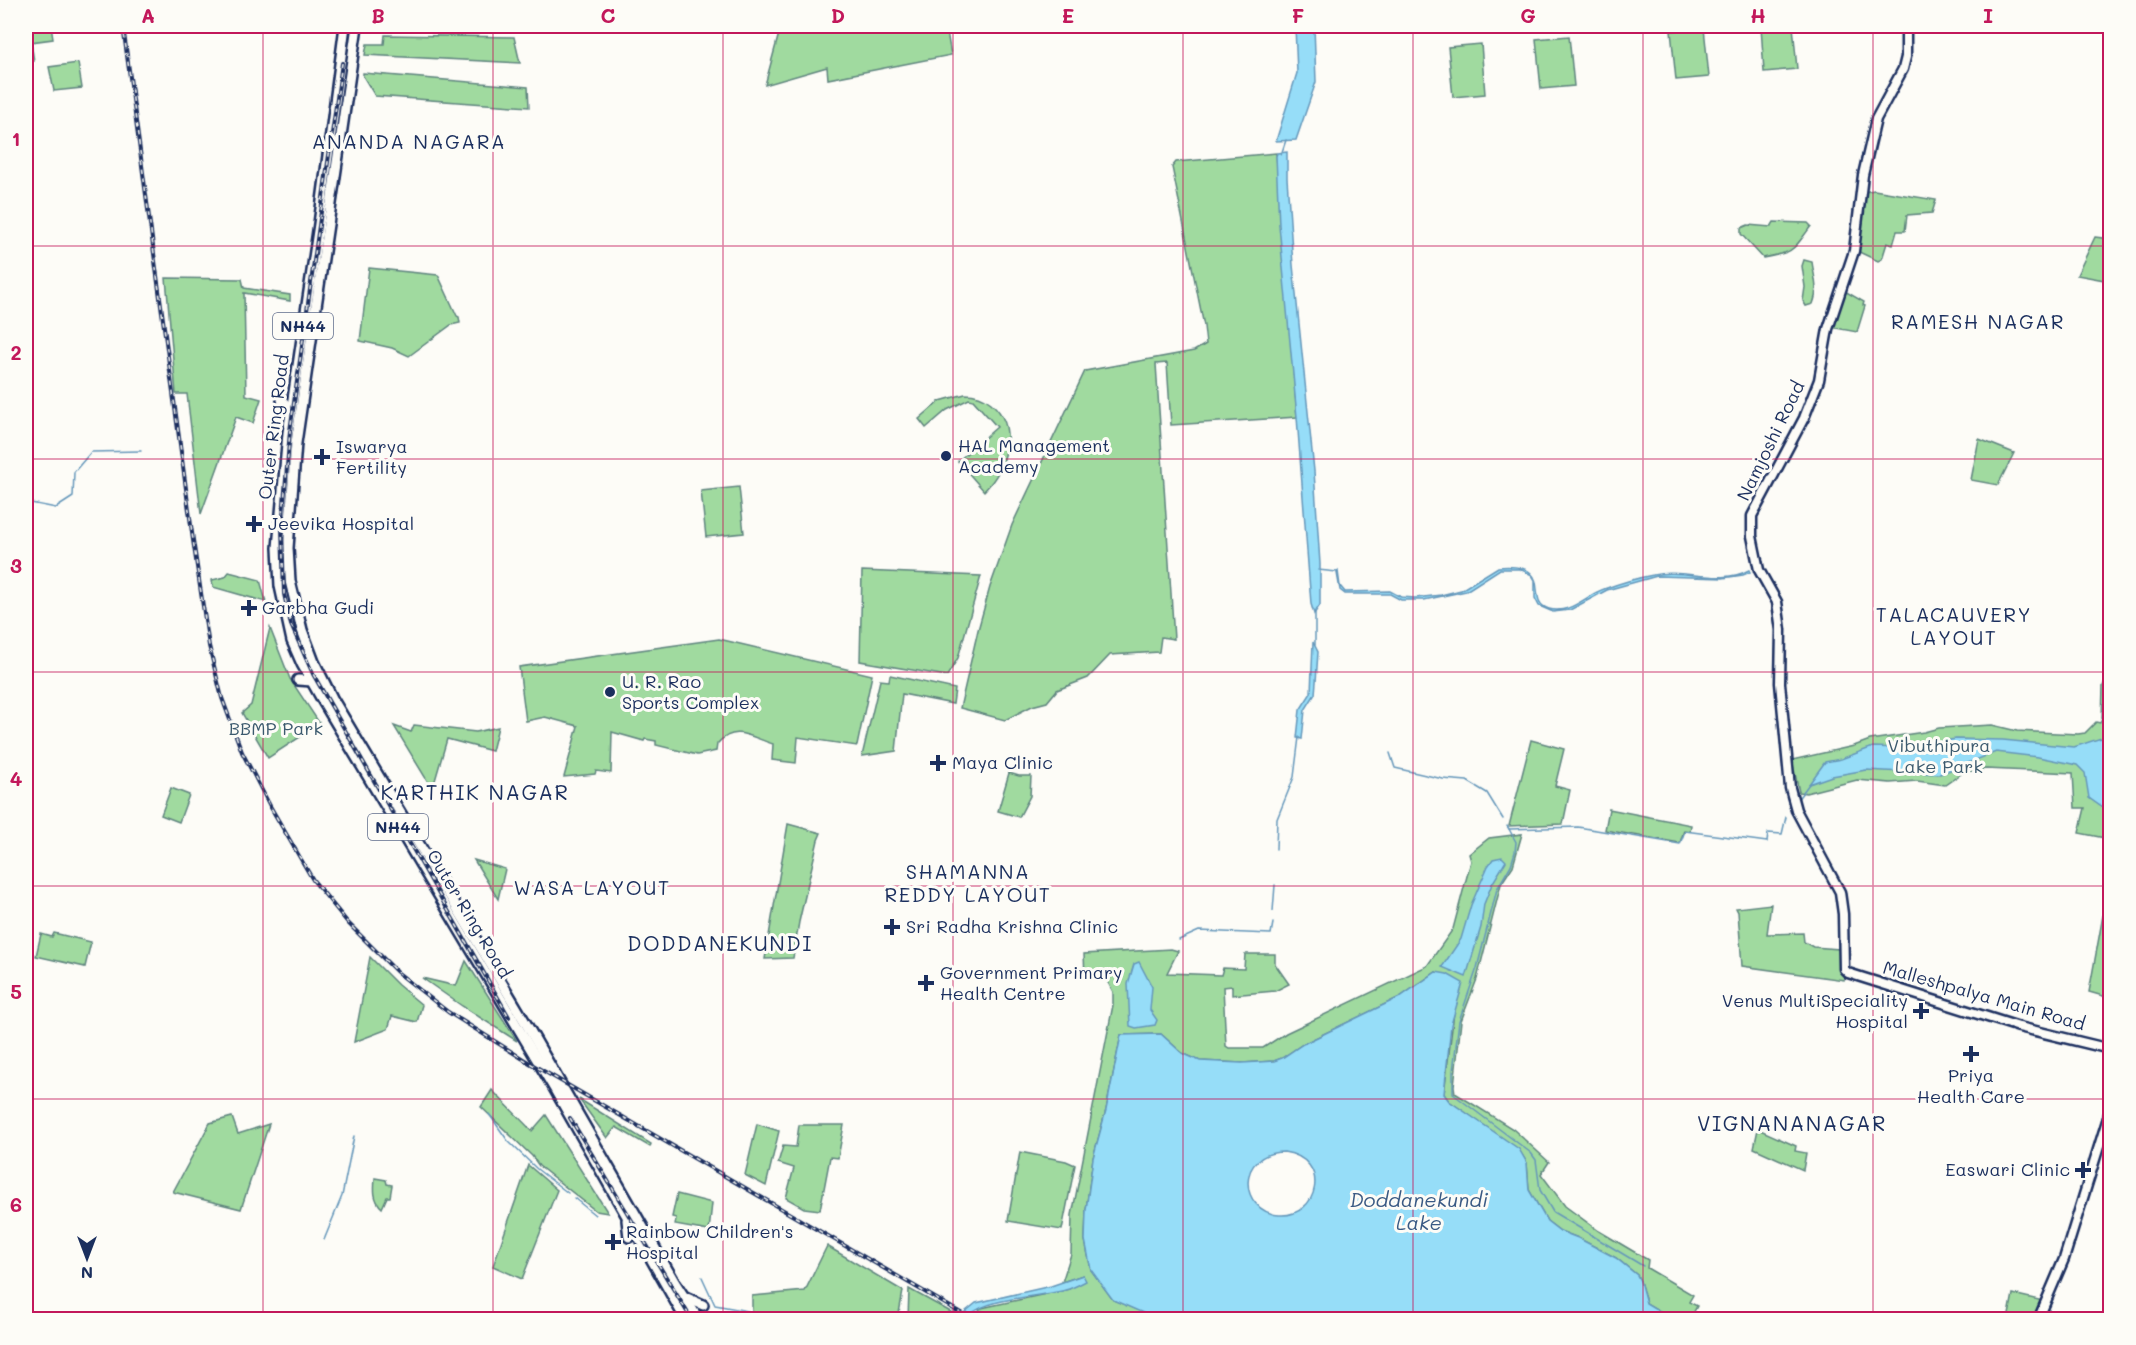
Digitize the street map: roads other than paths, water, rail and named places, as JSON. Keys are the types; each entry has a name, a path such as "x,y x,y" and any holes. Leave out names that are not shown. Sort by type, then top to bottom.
{"highway":[{"name":"Outer Ring Road","path":"345,26 340,44 291,412 278,548 280,586 292,641 368,785 549,1078 622,1217 686,1320"},
{"name":"Outer Ring Road","path":"357,26 353,80 293,466 288,563 295,605 314,663 332,698 391,790 699,1320"},
{"path":"291,328 304,321"},
{"path":"282,400 291,412"},
{"path":"284,608 292,611 295,605"},
{"path":"292,641 297,632 304,636"},
{"path":"298,680 312,681"},
{"path":"622,1217 629,1237"},
{"path":"685,1297 703,1305"}],"main road":[{"name":"Namjoshi Road","path":"1848,973 1844,969 1843,914 1840,892 1796,810 1790,788 1780,683 1781,630 1777,602 1759,570 1752,536 1752,516 1804,418 1819,381 1828,328 1854,251 1863,175 1876,119 1903,69 1906,57 1906,26"},
{"name":"Malleshpalya Main Road","path":"1848,973 2019,1027 2110,1049"},
{"path":"2038,1320 2064,1259 2110,1111"}],"water":[{"path":"1295,26 1314,26 1316,82 1296,140 1276,141 1297,73"},
{"path":"1287,152 1293,265 1314,471 1320,564 1320,605 1314,614 1311,604 1279,225 1276,156 1277,153"},
{"path":"1498,567 1516,567 1528,570 1534,576 1535,580 1532,575 1520,569 1500,569 1466,591 1424,600 1401,600 1390,594 1345,594 1340,590 1337,573 1338,571 1340,586 1345,592 1390,591 1401,597 1415,598 1461,590"},
{"path":"1749,570 1750,572 1743,575 1723,578 1657,576 1607,590 1570,610 1553,612 1539,606 1535,598 1535,580 1538,599 1542,605 1557,610 1571,607 1604,589 1653,575 1665,573 1726,577"},
{"path":"1313,642 1318,652 1315,694 1305,710 1302,739 1297,738 1300,710 1311,693"},
{"path":"2101,738 2110,746 2110,808 2103,808 2089,798 2085,773 2077,765 1996,752 1940,774 1866,770 1832,776 1809,784 1825,762 1841,759 1873,747 1900,748 1956,739 2003,740 2074,747"},
{"path":"1502,857 1506,861 1492,884 1484,904 1481,927 1466,977 1442,967 1461,939 1471,905 1488,866 1493,859"},
{"path":"1139,962 1152,987 1150,1010 1157,1020 1155,1025 1136,1028 1130,1026 1128,984 1134,964"},
{"name":"Doddanekundi Lake","path":"1436,972 1447,974 1463,983 1451,1025 1444,1094 1449,1101 1519,1149 1527,1163 1529,1190 1547,1221 1560,1231 1616,1258 1637,1275 1646,1303 1673,1319 1159,1320 1113,1300 1091,1270 1085,1240 1086,1210 1093,1158 1106,1110 1121,1035 1161,1034 1182,1053 1200,1061 1242,1063 1274,1061 1303,1044 1400,997","holes":["1284,1152 1299,1157 1309,1165 1314,1176 1311,1198 1293,1213 1279,1215 1265,1211 1250,1193 1248,1182 1257,1161 1268,1155"]},
{"path":"1083,1275 1086,1281 1069,1289 990,1304 970,1315 965,1312 976,1303 1051,1286"}],"waterway":[{"path":"1281,155 1286,140"},
{"path":"26,502 56,508 73,497 74,472 91,452 141,451"},
{"path":"1318,570 1337,572"},
{"path":"1315,611 1315,645"},
{"path":"1276,849 1277,819 1294,777 1299,737"},
{"path":"1390,753 1395,768 1443,779 1467,781 1487,793 1503,819"},
{"path":"1797,800 1809,784"},
{"path":"1507,826 1509,829 1578,827 1680,844 1685,831 1767,842 1768,833 1782,834 1786,817"},
{"path":"1509,829 1516,842 1515,852 1511,865 1497,889 1477,968 1459,1021 1453,1071 1453,1094 1531,1153 1536,1160 1540,1190 1553,1212 1643,1266"},
{"path":"1273,911 1275,885"},
{"path":"1179,940 1199,931 1271,934 1273,923"},
{"path":"489,1114 508,1141 537,1169 568,1193"},
{"path":"324,1240 342,1196 354,1136"},
{"path":"574,1198 595,1215"},
{"path":"702,1277 715,1305 748,1311 747,1320"},
{"path":"961,1320 966,1313"}],"railway":[{"path":"123,26 209,646 222,698 242,752 313,880 348,923 397,972 448,1012 528,1062 973,1320"},
{"path":"342,63 290,431 282,527 284,594 291,625 313,674 509,1017"},
{"path":"570,1118 692,1320"}],"place":[{"name":"HAL Management Academy","path":"946,456"},
{"name":"Iswarya Fertility","path":"322,457"},
{"name":"Jeevika Hospital","path":"254,524"},
{"name":"Garbha Gudi","path":"249,608"},
{"name":"U. R. Rao Sports Complex","path":"610,692"},
{"name":"Maya Clinic","path":"938,763"},
{"name":"Sri Radha Krishna Clinic","path":"892,927"},
{"name":"Government Primary Health Centre","path":"926,983"},
{"name":"Venus MultiSpeciality Hospital","path":"1921,1011"},
{"name":"Priya Health Care","path":"1971,1054"},
{"name":"Easwari Clinic","path":"2083,1170"},
{"name":"Rainbow Children's Hospital","path":"613,1242"}],"district":[{"name":"ANANDA NAGARA","path":"409,142"},
{"name":"RAMESH NAGAR","path":"1978,322"},
{"name":"TALACAUVERY LAYOUT","path":"1954,626"},
{"name":"KARTHIK NAGAR","path":"475,793"},
{"name":"SHAMANNA REDDY LAYOUT","path":"968,884"},
{"name":"WASA LAYOUT","path":"592,888"},
{"name":"DODDANEKUNDI","path":"720,944"},
{"name":"VIGNANANAGAR","path":"1792,1124"}],"park label":[{"name":"BBMP Park","path":"276,729"},
{"name":"Vibuthipura Lake Park","path":"1939,756"}]}
